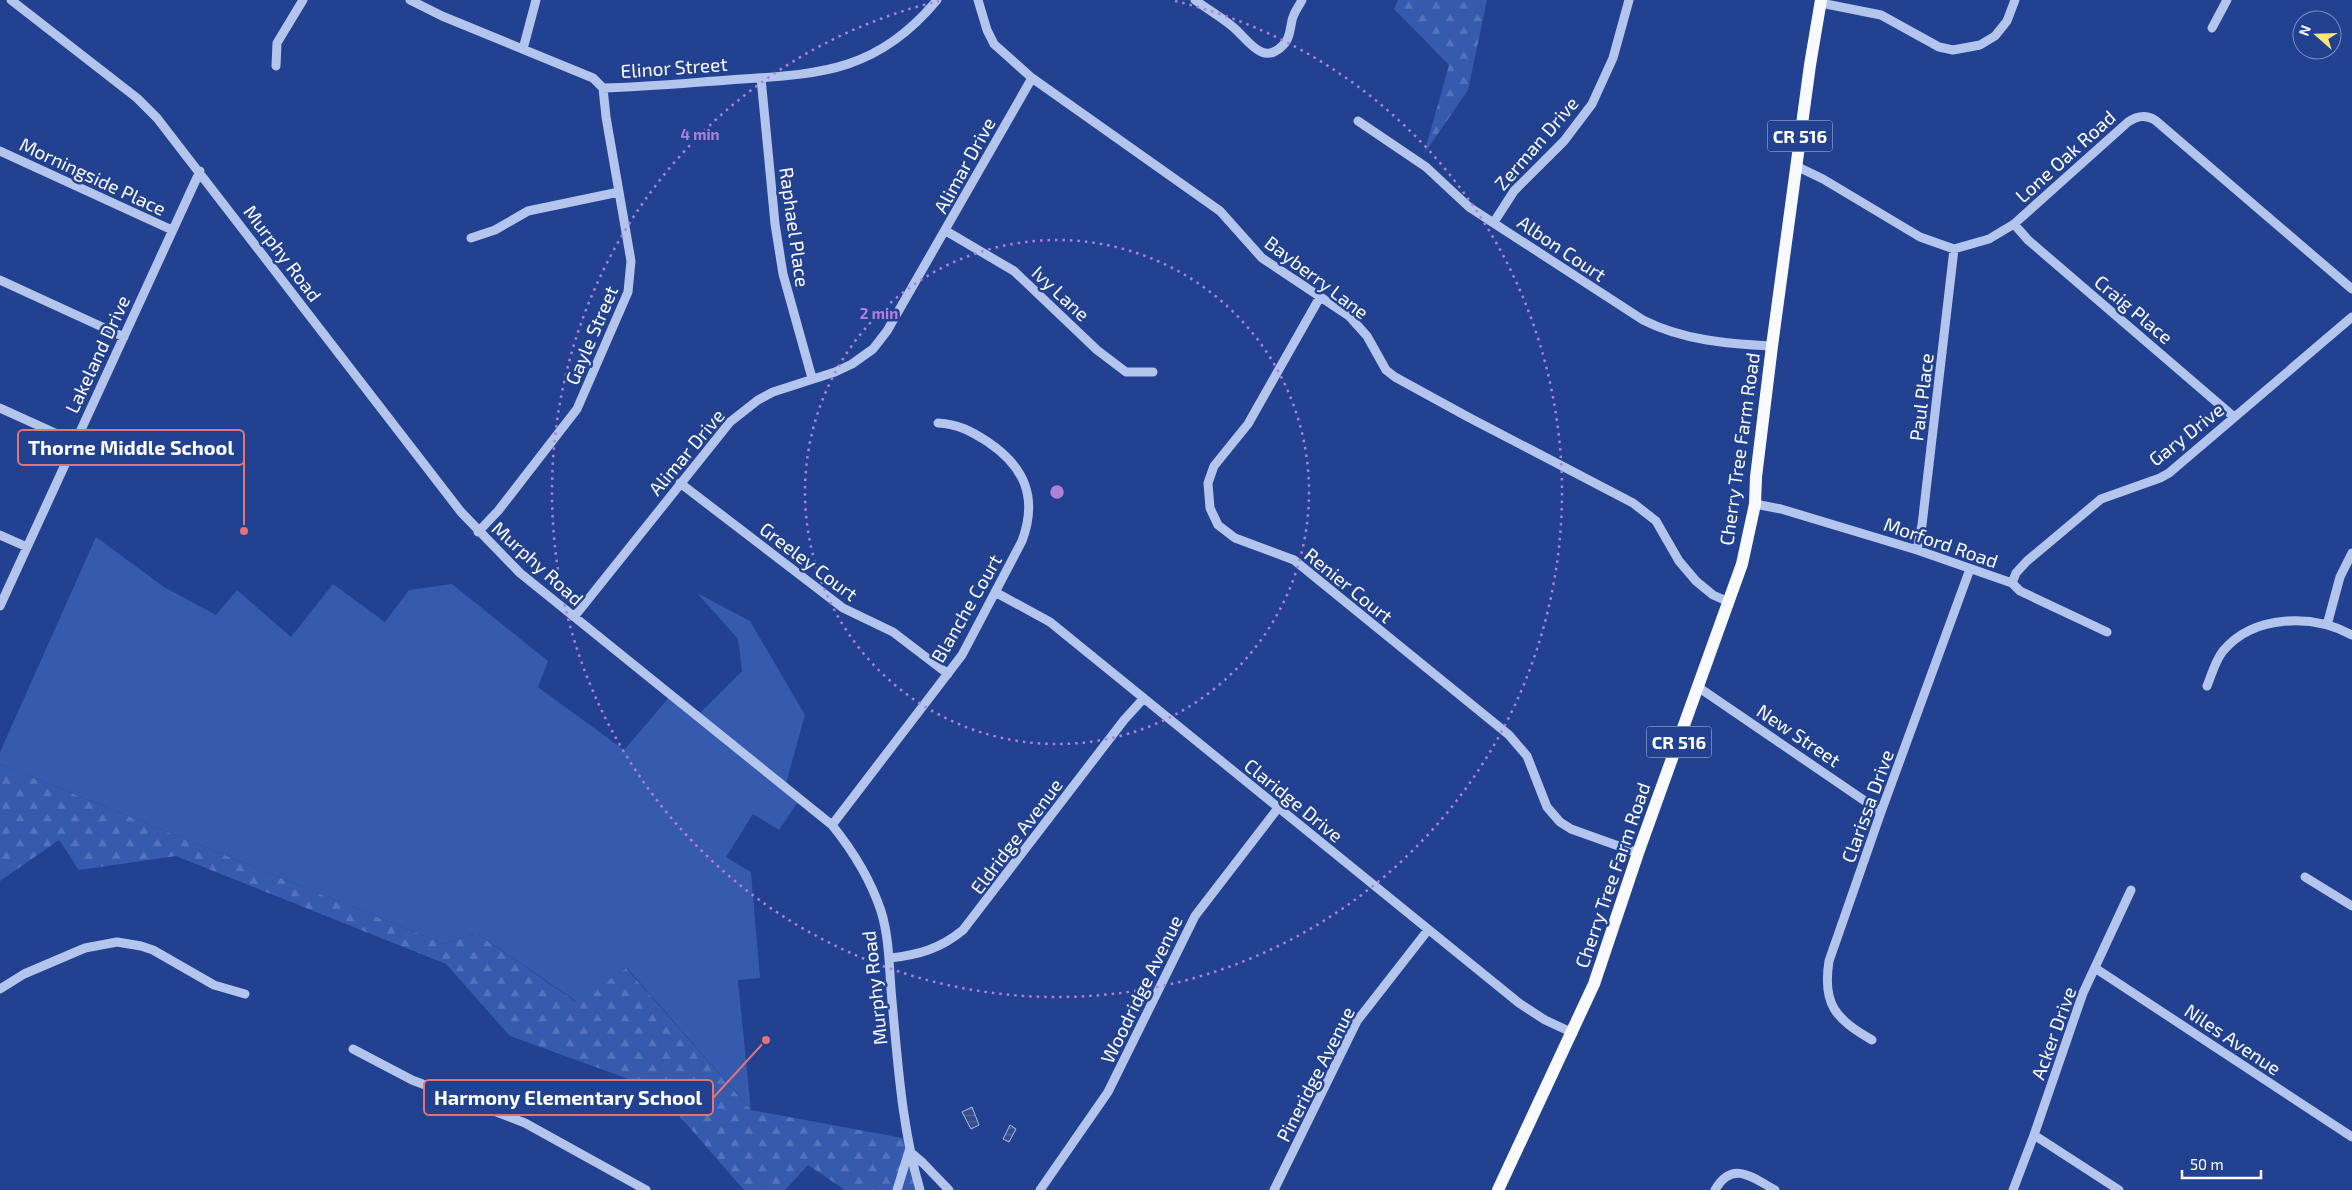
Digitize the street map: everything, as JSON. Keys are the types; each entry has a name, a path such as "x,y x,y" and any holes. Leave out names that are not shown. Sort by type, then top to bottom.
{"main road":[{"name":"Cherry Tree Farm Road","path":"1498,1190 1573,1033 1594,984 1638,853 1729,602 1744,555 1755,504 1756,477 1772,346 1796,166 1821,2"}],"street":[{"name":"Murphy Road","path":"11,0 137,98 157,118 200,171 478,532 520,573 832,825 857,859 873,889 881,912 890,958 903,1114 909,1151 920,1190"},
{"path":"276,66 277,43 303,0"},
{"name":"Elinor Street","path":"410,0 442,16 593,78 603,88 761,78 833,70 869,56 909,30 937,0"},
{"path":"524,50 536,0"},
{"name":"Bayberry Lane","path":"978,0 987,30 994,44 1032,78 1220,211 1262,258 1349,316 1362,330 1382,365 1395,377 1468,418 1618,494 1646,511 1659,525 1680,560 1696,581 1712,595 1729,602"},
{"path":"1195,0 1234,27 1251,48 1265,52 1274,51 1285,43 1293,16 1302,0"},
{"name":"Zerman Drive","path":"1494,222 1514,192 1564,141 1592,104 1613,58 1629,0"},
{"path":"1821,2 1880,15 1939,47 1953,50 1980,45 1995,36 2007,20 2015,0"},
{"path":"2212,28 2228,0"},
{"name":"Raphael Place","path":"761,78 775,224 783,274 812,378"},
{"name":"Alimar Drive","path":"574,617 720,433 742,410 773,392 852,364 873,349 887,331 946,231 1032,78"},
{"name":"Gayle Street","path":"478,532 498,511 576,409 628,292 631,262 618,192 603,88"},
{"name":"Lone Oak Road","path":"1954,249 1989,239 2014,224 2128,122 2134,118 2147,116 2162,126 2352,288"},
{"name":"Albon Court","path":"1358,121 1411,155 1432,171 1463,202 1628,311 1661,329 1680,336 1747,345 1772,346"},
{"name":"Morningside Place","path":"0,151 172,230"},
{"path":"1796,166 1822,179 1920,237 1954,249"},
{"name":"Lakeland Drive","path":"0,606 200,171"},
{"path":"471,238 489,233 528,211 618,192"},
{"name":"Craig Place","path":"2014,224 2028,240 2234,417"},
{"name":"Ivy Lane","path":"946,231 1014,271 1097,350 1126,372 1153,372"},
{"name":"Paul Place","path":"1917,550 1923,516 1954,249"},
{"path":"0,280 124,336"},
{"name":"Renier Court","path":"1320,298 1245,429 1214,466 1208,483 1208,496 1214,518 1224,531 1234,538 1294,560 1509,735 1526,756 1547,807 1560,822 1571,828 1638,853"},
{"name":"Gary Drive","path":"2012,583 2016,573 2027,561 2101,499 2160,478 2352,317"},
{"path":"0,408 75,442"},
{"name":"Blanche Court","path":"832,825 962,655 1022,541 1027,527 1030,506 1026,486 1015,466 999,450 958,426 938,423"},
{"name":"Greeley Court","path":"680,483 843,608 893,632 948,674"},
{"name":"Morford Road","path":"1755,504 1781,509 1917,550 2012,583 2020,591 2107,632"},
{"path":"0,535 27,547"},
{"path":"2327,625 2340,577 2352,553"},
{"name":"Clarissa Drive","path":"1872,1040 1848,1026 1839,1016 1829,997 1827,975 1842,922 1970,569"},
{"name":"Claridge Drive","path":"995,592 1050,622 1518,1003 1545,1020 1573,1033"},
{"path":"2207,686 2217,660 2224,650 2243,634 2276,622 2294,620 2327,625 2352,635"},
{"name":"New Street","path":"1698,687 1881,812"},
{"name":"Eldridge Avenue","path":"890,958 924,953 938,948 963,930 1124,720 1144,698"},
{"name":"Woodridge Avenue","path":"1040,1190 1108,1092 1195,916 1278,808"},
{"path":"2305,877 2352,906"},
{"name":"Acker Drive","path":"2013,1190 2083,993 2131,890"},
{"name":"Pineridge Avenue","path":"1274,1190 1357,1021 1428,930"},
{"path":"0,989 24,974 85,948 117,942 153,950 214,985 245,994"},
{"name":"Niles Avenue","path":"2095,968 2352,1137"},
{"path":"352,1049 412,1080 525,1123 646,1190"},
{"path":"2034,1135 2119,1190"},
{"path":"897,1190 909,1151 949,1190"},
{"path":"1715,1190 1720,1181 1727,1176 1741,1173 1775,1190"}],"green space":[{"path":"1398,0 1487,0 1468,90 1424,154 1449,65 1394,9"},
{"path":"96,537 164,587 216,615 237,590 291,637 333,584 385,622 409,590 452,584 548,661 538,687 624,750 672,694 698,715 742,671 738,639 697,593 750,621 805,715 785,787 800,799 779,830 753,814 726,857 751,872 760,978 738,980 751,1110 627,968 576,1001 476,933 444,944 0,764 0,752"},
{"path":"0,764 444,944 476,933 575,1001 626,968 751,1110 908,1139 921,1190 845,1190 808,1165 785,1190 744,1190 656,1089 510,1036 446,964 176,856 79,870 59,840 0,881"}],"shaded area":[{"path":"972,1107 979,1125 971,1129 962,1112"},
{"path":"1010,1125 1016,1129 1009,1142 1003,1139"}],"place":[{"name":"Thorne Middle School","path":"244,531"},
{"name":"Harmony Elementary School","path":"766,1040"}]}
